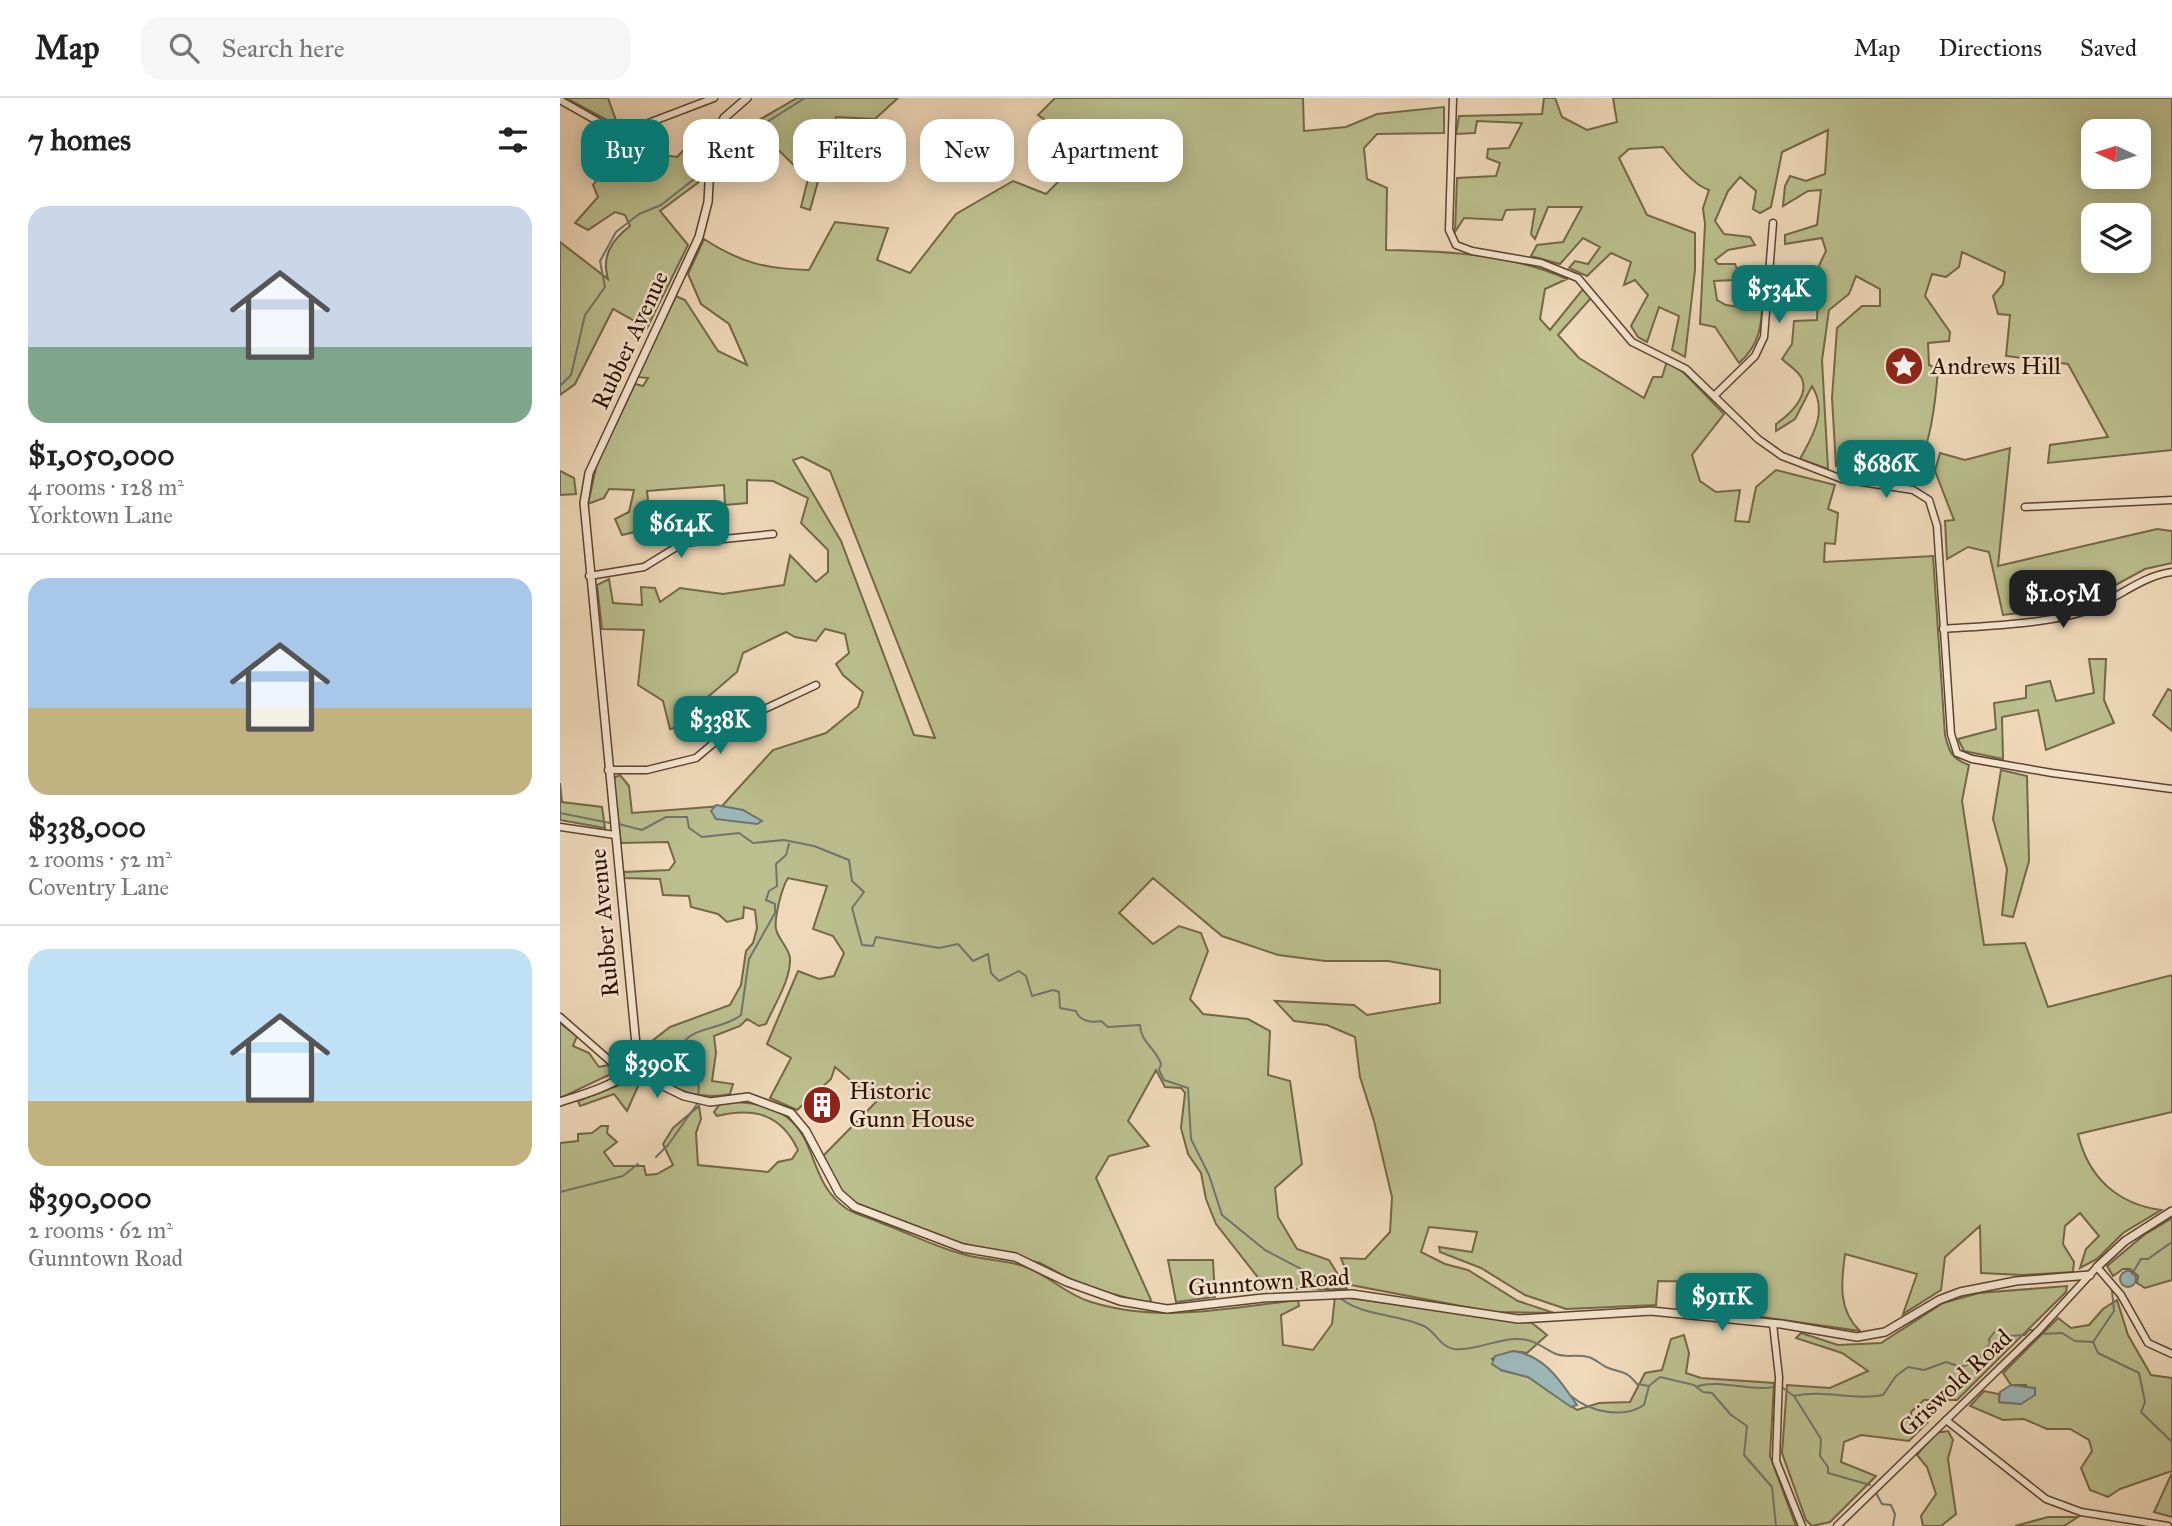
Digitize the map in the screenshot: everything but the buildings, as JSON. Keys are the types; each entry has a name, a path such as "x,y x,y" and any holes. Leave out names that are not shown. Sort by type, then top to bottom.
{"street":[{"path":"560,100 613,130 630,131 714,98"},
{"name":"Rubber Avenue","path":"642,1070 637,1057 584,503 589,473 699,237 708,202 711,147 724,118 747,98"},
{"path":"1453,98 1448,230 1453,242 1465,249 1541,263 1573,275 1593,292 1632,342 1681,365 1758,439 1789,459 1832,476 1913,490 1926,497 1934,510 1937,526 1952,743 1957,753 1972,759 2052,773 2172,789"},
{"path":"1714,396 1755,356 1764,337 1773,223"},
{"path":"2025,507 2172,500"},
{"path":"589,576 644,567 683,543 773,534"},
{"path":"1943,629 2054,617 2088,610 2157,574 2172,572"},
{"path":"608,770 647,770 696,758 741,720 816,685"},
{"path":"560,827 615,831"},
{"path":"560,1017 625,1074 649,1079"},
{"path":"560,1102 625,1074 637,1057"},
{"name":"Gunntown Road","path":"642,1070 649,1079 697,1100 748,1097 777,1106 800,1122 833,1184 855,1207 963,1248 1015,1257 1120,1301 1167,1309 1333,1293 1518,1318 1631,1310 1773,1324 1845,1337 1885,1332 1939,1300 1960,1292 2016,1281 2090,1275"},
{"path":"2172,1211 2125,1241 2097,1267 2121,1295 2148,1343 2172,1354"},
{"name":"Griswold Road","path":"1837,1526 2039,1330 2097,1267"},
{"path":"1773,1324 1779,1377 1776,1461 1802,1526"},
{"path":"1945,1420 2046,1499 2081,1512 2168,1526"}],"green space":[{"path":"566,98 608,98 616,119 605,119"},
{"path":"797,98 898,98 875,119 793,119 793,164 779,151 779,119 761,119"},
{"path":"1055,98 1303,98 1304,131 1346,127 1377,114 1444,107 1444,133 1377,134 1364,148 1367,179 1387,188 1386,250 1432,251 1501,259 1567,279 1545,289 1540,319 1550,330 1583,289 1591,298 1558,335 1579,358 1644,398 1653,377 1662,377 1667,361 1684,373 1724,414 1692,455 1700,481 1716,492 1740,490 1735,521 1749,522 1756,487 1776,470 1835,485 1828,509 1838,513 1835,544 1825,543 1824,562 1933,556 1945,735 1952,754 1969,765 1962,801 1984,945 2025,943 2048,1007 2172,975 2172,1112 2078,1134 2089,1163 2107,1186 2131,1202 2161,1210 2123,1233 2097,1259 2080,1268 2086,1249 2099,1236 2080,1213 2065,1226 2063,1244 2074,1262 2073,1272 2022,1275 1981,1273 1980,1226 1945,1257 1941,1290 1903,1314 1917,1274 1845,1254 1843,1296 1848,1314 1860,1331 1706,1309 1712,1282 1658,1281 1656,1305 1566,1309 1525,1295 1481,1268 1440,1252 1439,1247 1472,1252 1477,1232 1429,1227 1421,1252 1445,1264 1468,1270 1518,1301 1554,1313 1492,1312 1351,1285 1341,1258 1365,1259 1390,1232 1392,1197 1374,1121 1360,1077 1355,1037 1327,1025 1294,1021 1275,1001 1354,1005 1367,1015 1440,1003 1440,970 1388,961 1325,961 1278,955 1222,936 1153,878 1119,913 1153,944 1179,926 1201,933 1208,951 1190,999 1203,1014 1248,1019 1270,1031 1268,1075 1290,1081 1302,1164 1275,1188 1278,1217 1297,1249 1329,1260 1347,1289 1267,1289 1216,1224 1206,1199 1201,1173 1188,1154 1181,1128 1185,1093 1181,1088 1165,1087 1156,1070 1128,1121 1149,1146 1109,1156 1096,1178 1151,1300 1147,1303 1085,1287 1040,1263 953,1241 853,1202 842,1192 823,1156 876,1102 835,1067 831,1079 797,1110 770,1098 791,1058 767,1044 798,971 819,979 834,976 844,953 833,936 813,929 827,886 788,878 783,888 776,924 777,933 788,951 790,966 781,992 766,1024 759,1026 747,1019 740,1026 714,1036 716,1053 712,1081 733,1084 730,1094 708,1096 685,1092 674,1088 656,1075 648,1067 655,1057 648,1044 670,1027 730,1005 741,985 746,951 753,943 757,928 755,910 744,907 743,918 727,922 718,914 691,907 689,896 663,895 660,879 624,878 624,872 669,870 675,862 668,842 621,843 613,778 620,775 629,786 632,813 722,806 773,750 826,733 858,707 863,692 843,675 836,664 849,653 845,634 825,629 816,641 795,637 786,632 743,653 737,672 702,702 679,727 670,729 663,701 638,685 644,630 602,629 597,585 609,579 613,603 642,605 641,587 655,588 660,602 680,588 723,594 784,585 790,555 816,582 828,572 828,550 801,523 808,498 773,481 747,480 747,503 725,505 724,485 647,491 651,528 622,535 615,519 629,512 634,490 609,489 604,498 588,504 597,463 635,384 643,386 648,378 637,377 676,296 685,300 718,351 747,365 729,324 701,304 688,274 704,239 730,254 754,263 809,270 835,222 888,228 877,260 910,273 956,214 1011,182 1046,194 1058,182 1183,182 1183,119 1044,119 1038,115","holes":["802,457 830,471 935,738 914,735 841,541 793,460"]},
{"path":"1544,98 1555,98 1562,117 1587,130 1617,122 1613,98 2172,98 2172,450 2048,463 2050,445 2108,437 2068,364 2006,356 2010,315 1998,314 1993,296 2003,284 2005,272 1962,252 1959,267 1946,277 1932,274 1925,296 1950,332 1949,341 1928,343 1929,365 1938,369 1935,399 1928,440 1913,482 1836,466 1832,398 1837,328 1862,306 1880,306 1880,289 1856,276 1849,294 1829,310 1822,360 1828,469 1800,459 1817,423 1819,405 1812,386 1795,419 1776,431 1776,424 1792,411 1803,392 1802,379 1782,359 1792,344 1794,321 1817,320 1818,288 1793,282 1816,272 1826,251 1822,238 1785,244 1785,235 1817,225 1821,190 1808,191 1783,206 1785,186 1790,176 1806,181 1825,174 1828,130 1782,152 1771,207 1760,213 1753,209 1756,191 1740,177 1728,191 1715,221 1724,234 1750,237 1755,245 1728,250 1715,260 1718,264 1735,264 1739,274 1735,280 1714,281 1717,300 1726,305 1762,310 1756,339 1739,363 1715,327 1700,324 1705,224 1703,208 1709,190 1690,178 1663,147 1629,149 1619,158 1647,215 1695,233 1695,270 1685,357 1672,350 1679,316 1659,307 1647,342 1638,337 1631,326 1648,295 1635,280 1624,285 1631,262 1611,253 1587,276 1569,268 1575,261 1588,264 1600,247 1583,238 1560,264 1531,256 1537,245 1563,242 1582,207 1548,207 1535,239 1531,234 1535,209 1506,210 1502,220 1464,218 1455,232 1457,178 1496,176 1500,163 1487,158 1488,149 1509,148 1522,123 1477,121 1475,133 1456,134 1459,116 1542,114"},
{"path":"683,151 683,182 699,182 660,211 688,245 647,328 613,309 575,384 560,395 560,242 608,279 607,256 613,243 630,226 625,215 615,212 588,230 575,223 598,197 593,185 595,182 669,182 669,156 677,157"},
{"path":"807,182 818,182 810,210 801,207"},
{"path":"2010,448 1998,566 2157,529 2172,531 2172,563 2145,569 2077,606 2003,615 1989,552 1968,547 1947,559 1945,521 1954,520 1935,471 1940,453 1965,460"},
{"path":"560,471 574,478 576,494 560,495"},
{"path":"2089,659 2106,659 2104,700 2114,723 2046,750 2038,710 2002,717 2003,759 1964,751 1958,739 1996,729 1994,703 2026,698 2026,686 2050,681 2056,701 2094,693"},
{"path":"2168,689 2172,691 2172,731 2153,715"},
{"path":"2001,770 2027,776 2029,861 2013,917 2002,915 2007,869 1993,819"},
{"path":"560,783 562,802 602,807 605,828 560,820"},
{"path":"560,1023 577,1036 573,1046 589,1053 599,1067 609,1065 613,1073 560,1098"},
{"path":"630,1081 639,1084 627,1111 614,1094 580,1106 578,1101"},
{"path":"737,1102 766,1107 786,1116 799,1129 831,1195 847,1209 955,1252 1023,1266 1079,1298 1114,1308 1140,1312 1193,1312 1298,1300 1299,1306 1281,1315 1283,1345 1313,1350 1332,1324 1335,1296 1532,1323 1547,1335 1527,1353 1513,1351 1492,1359 1501,1370 1528,1377 1577,1410 1599,1403 1630,1402 1645,1373 1662,1370 1671,1339 1684,1335 1689,1353 1686,1373 1701,1378 1774,1383 1770,1456 1796,1526 560,1526 560,1143 578,1141 578,1134 592,1133 601,1126 608,1126 607,1133 617,1142 604,1152 614,1166 644,1166 646,1175 657,1174 673,1165 663,1144 673,1128 699,1106 701,1119 696,1133 698,1165 768,1172 778,1162 792,1159 798,1150 775,1121 754,1113 717,1116 714,1112 720,1104"},
{"path":"2172,1218 2172,1280 2145,1288 2137,1283 2138,1276 2130,1269 2123,1269 2113,1276 2107,1266 2144,1235"},
{"path":"1168,1260 1213,1260 1215,1297 1176,1302"},
{"path":"2067,1286 2066,1292 1957,1400 1924,1400 1911,1412 1912,1423 1927,1423 1909,1441 1861,1435 1844,1442 1841,1462 1876,1476 1830,1522 1812,1526 1806,1520 1782,1453 1787,1385 1830,1388 1868,1371 1842,1353 1796,1338 1801,1333 1838,1345 1881,1343 1943,1303 1979,1293"},
{"path":"2117,1300 2128,1335 2151,1375 2172,1378 2172,1471 2120,1489 2108,1497 2090,1490 2081,1468 2092,1451 2089,1440 2070,1429 2047,1429 2024,1419 2003,1420 1970,1406 1984,1391 1999,1394 1999,1402 2021,1404 2026,1385 2011,1385 2003,1373 2058,1318 2071,1328 2089,1325 2103,1309"},
{"path":"1948,1431 1953,1440 1948,1459 1956,1514 1941,1526 1923,1526 1921,1516 1936,1494 1927,1467 1917,1455 1935,1433"},
{"path":"2172,1473 2172,1517 2154,1512"},
{"path":"2048,1517 2078,1517 2064,1526 2015,1526"}],"water":[{"path":"716,805 743,810 762,821 757,824 716,819 711,811"},
{"path":"2128,1271 2136,1279 2128,1287 2120,1279"},
{"path":"1513,1351 1535,1358 1543,1364 1577,1405 1571,1407 1528,1377 1501,1370 1492,1364 1495,1356"},
{"path":"2011,1385 2035,1388 2035,1395 2021,1404 1999,1402 2000,1392"}],"waterway":[{"path":"772,119 805,98"},
{"path":"560,386 571,375 585,315 605,287 600,261 616,232 639,214 661,205 690,182"},
{"path":"560,813 610,823"},
{"path":"619,824 642,830 666,817 687,817 689,828 702,837 739,833 753,843 784,840 814,846 849,860 852,881 864,892 852,908 862,945 873,946 876,937 939,948 958,944 973,961 988,954 991,973 999,981 1019,971 1026,976 1032,996 1053,990 1059,992 1060,1008 1076,1011 1083,1019 1101,1021 1108,1027 1140,1025 1143,1036 1161,1064 1159,1070 1164,1080 1188,1088 1191,1139 1209,1175 1222,1215 1265,1250 1320,1279 1338,1293"},
{"path":"698,1098 697,1078 681,1058 682,1047 686,1039 693,1034 722,1025 741,1015 749,959 775,913 775,904 766,900 769,891 777,886 776,864 786,855 789,844"},
{"path":"656,1157 668,1145 697,1104"},
{"path":"560,1192 623,1176 638,1164"},
{"path":"2132,1274 2141,1259 2148,1259 2172,1242"},
{"path":"2040,1334 2062,1333 2075,1341 2093,1342 2114,1311 2112,1291"},
{"path":"1340,1298 1359,1309 1424,1326 1449,1348 1470,1348 1517,1339 1529,1340 1560,1355 1590,1358 1625,1373 1637,1384 1649,1386"},
{"path":"1794,1396 1883,1395 1896,1376 1908,1367 1924,1370 1946,1362 1961,1367 1978,1361 1985,1348 1990,1345 1989,1339 1997,1329 2002,1328 2009,1336 2025,1335 2029,1330 2034,1330"},
{"path":"2093,1342 2098,1353 2139,1373 2145,1402 2141,1412 2172,1442"},
{"path":"1571,1396 1597,1410 1617,1413 1644,1405 1649,1386 1660,1377 1694,1385 1703,1392 1712,1393 1731,1415 1747,1426 1744,1455 1772,1487 1776,1526"},
{"path":"1698,1386 1716,1384 1774,1387"},
{"path":"1783,1388 1794,1396 1821,1439 1820,1456 1828,1467 1828,1473 1870,1485"},
{"path":"1876,1493 1882,1504 1891,1505 1895,1514 1893,1526"}],"place":[{"name":"Andrews Hill","path":"1904,366"},
{"name":"Historic Gunn House","path":"822,1105"}]}
